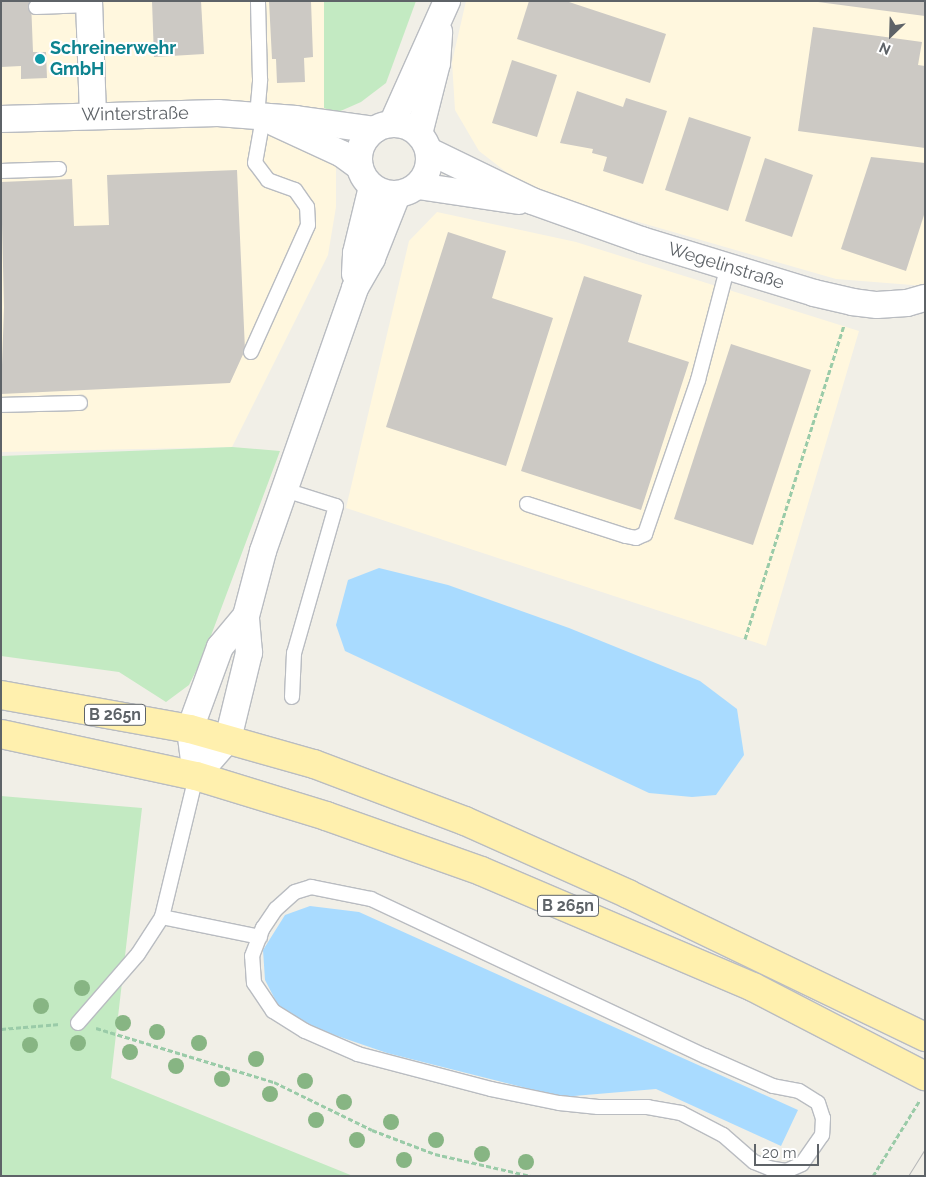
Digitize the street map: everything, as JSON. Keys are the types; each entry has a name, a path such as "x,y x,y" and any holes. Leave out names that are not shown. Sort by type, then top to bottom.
{"main road":[{"name":"B 265n","path":"1,695 190,729 314,764 465,822 628,894 925,1037"},
{"name":"B 265n","path":"1,734 196,776 326,816 481,870 590,915 753,987 925,1076"}],"street":[{"path":"90,3 93,114"},
{"path":"387,184 361,146 383,127 444,11"},
{"path":"196,776 228,739 249,653 246,616 263,551 355,288 356,253 387,184 428,170 424,142 444,11"},
{"name":"Winterstraße","path":"1,119 93,114 218,112 383,127"},
{"name":"Winterstraße","path":"263,117 293,134 342,154 387,184"},
{"path":"383,127 402,124 424,142"},
{"name":"Wegelinstraße","path":"424,142 532,201 728,266 852,302 907,303 925,298"},
{"name":"Wegelinstraße","path":"387,184 503,200 532,201"},
{"path":"196,776 190,729 220,647 246,616"}],"lane":[{"path":"251,352 308,225 307,207 295,190 268,180 256,163 263,117 258,1"},
{"path":"36,7 90,3"},
{"path":"1,171 59,170"},
{"path":"527,504 626,536 636,538 645,534 698,380 728,266"},
{"path":"1,404 80,403"},
{"path":"285,490 336,506 294,653 292,697"},
{"path":"78,1023 138,954 162,917 196,776"},
{"path":"310,887 371,899 714,1060 773,1086 799,1090 818,1103 823,1118 822,1135 802,1164 786,1171 754,1162 723,1135 681,1113 648,1107 598,1107 559,1103 358,1054 305,1032 274,1011 254,983 252,956 260,937 276,909 295,892 310,887"},
{"path":"162,917 260,937"}],"path":[{"path":"745,639 852,302"},
{"path":"1,1029 78,1023 274,1082 372,1130 435,1154 531,1176"},
{"path":"873,1176 914,1109"}],"shaded area":[{"path":"1,1 324,1 324,108 336,113 336,207 328,255 232,447 1,452"},
{"path":"466,1 925,1 925,286 836,279 583,206 515,179 479,151 455,110 452,62"},
{"path":"437,212 576,242 859,331 766,646 346,508 409,241"}],"green space":[{"path":"324,1 416,1 386,83 361,102 336,113 324,108"},
{"path":"232,447 280,451 203,657 189,685 166,702 119,672 1,656 1,456"},
{"path":"1,796 142,808 111,1078 353,1176 1,1176"}],"water":[{"path":"379,568 448,585 569,628 700,681 737,709 744,755 716,795 692,797 649,793 345,651 336,625 348,580"},
{"path":"310,906 359,912 798,1110 781,1146 656,1089 562,1097 387,1053 317,1029 279,1007 265,980 263,950 285,915"}],"building":[{"path":"1,1 31,1 33,52 46,52 47,78 21,79 21,66 1,67"},
{"path":"152,1 201,1 204,54 154,57"},
{"path":"269,1 311,1 313,57 304,58 305,82 277,83 276,59 272,59"},
{"path":"529,1 566,1 666,34 650,83 517,39"},
{"path":"818,1 925,1 925,16 818,2"},
{"path":"813,27 922,42 918,65 925,66 925,148 798,131"},
{"path":"512,60 557,75 537,137 492,123"},
{"path":"577,91 623,107 626,98 667,111 643,184 603,171 607,157 592,153 593,149 560,143"},
{"path":"689,117 751,137 728,211 665,190"},
{"path":"871,157 925,163 925,212 906,271 841,249"},
{"path":"765,158 813,175 792,237 745,221"},
{"path":"237,170 245,350 230,383 1,394 4,307 1,182 72,179 74,226 109,225 107,175"},
{"path":"448,232 506,251 492,298 553,318 506,466 386,427"},
{"path":"584,276 642,295 628,342 689,362 641,510 521,471"},
{"path":"731,344 811,370 753,545 674,519"}],"tram line":[{"path":"908,1176 925,1149"}],"place":[{"name":"Schreinerwehr GmbH","path":"40,59"}]}
